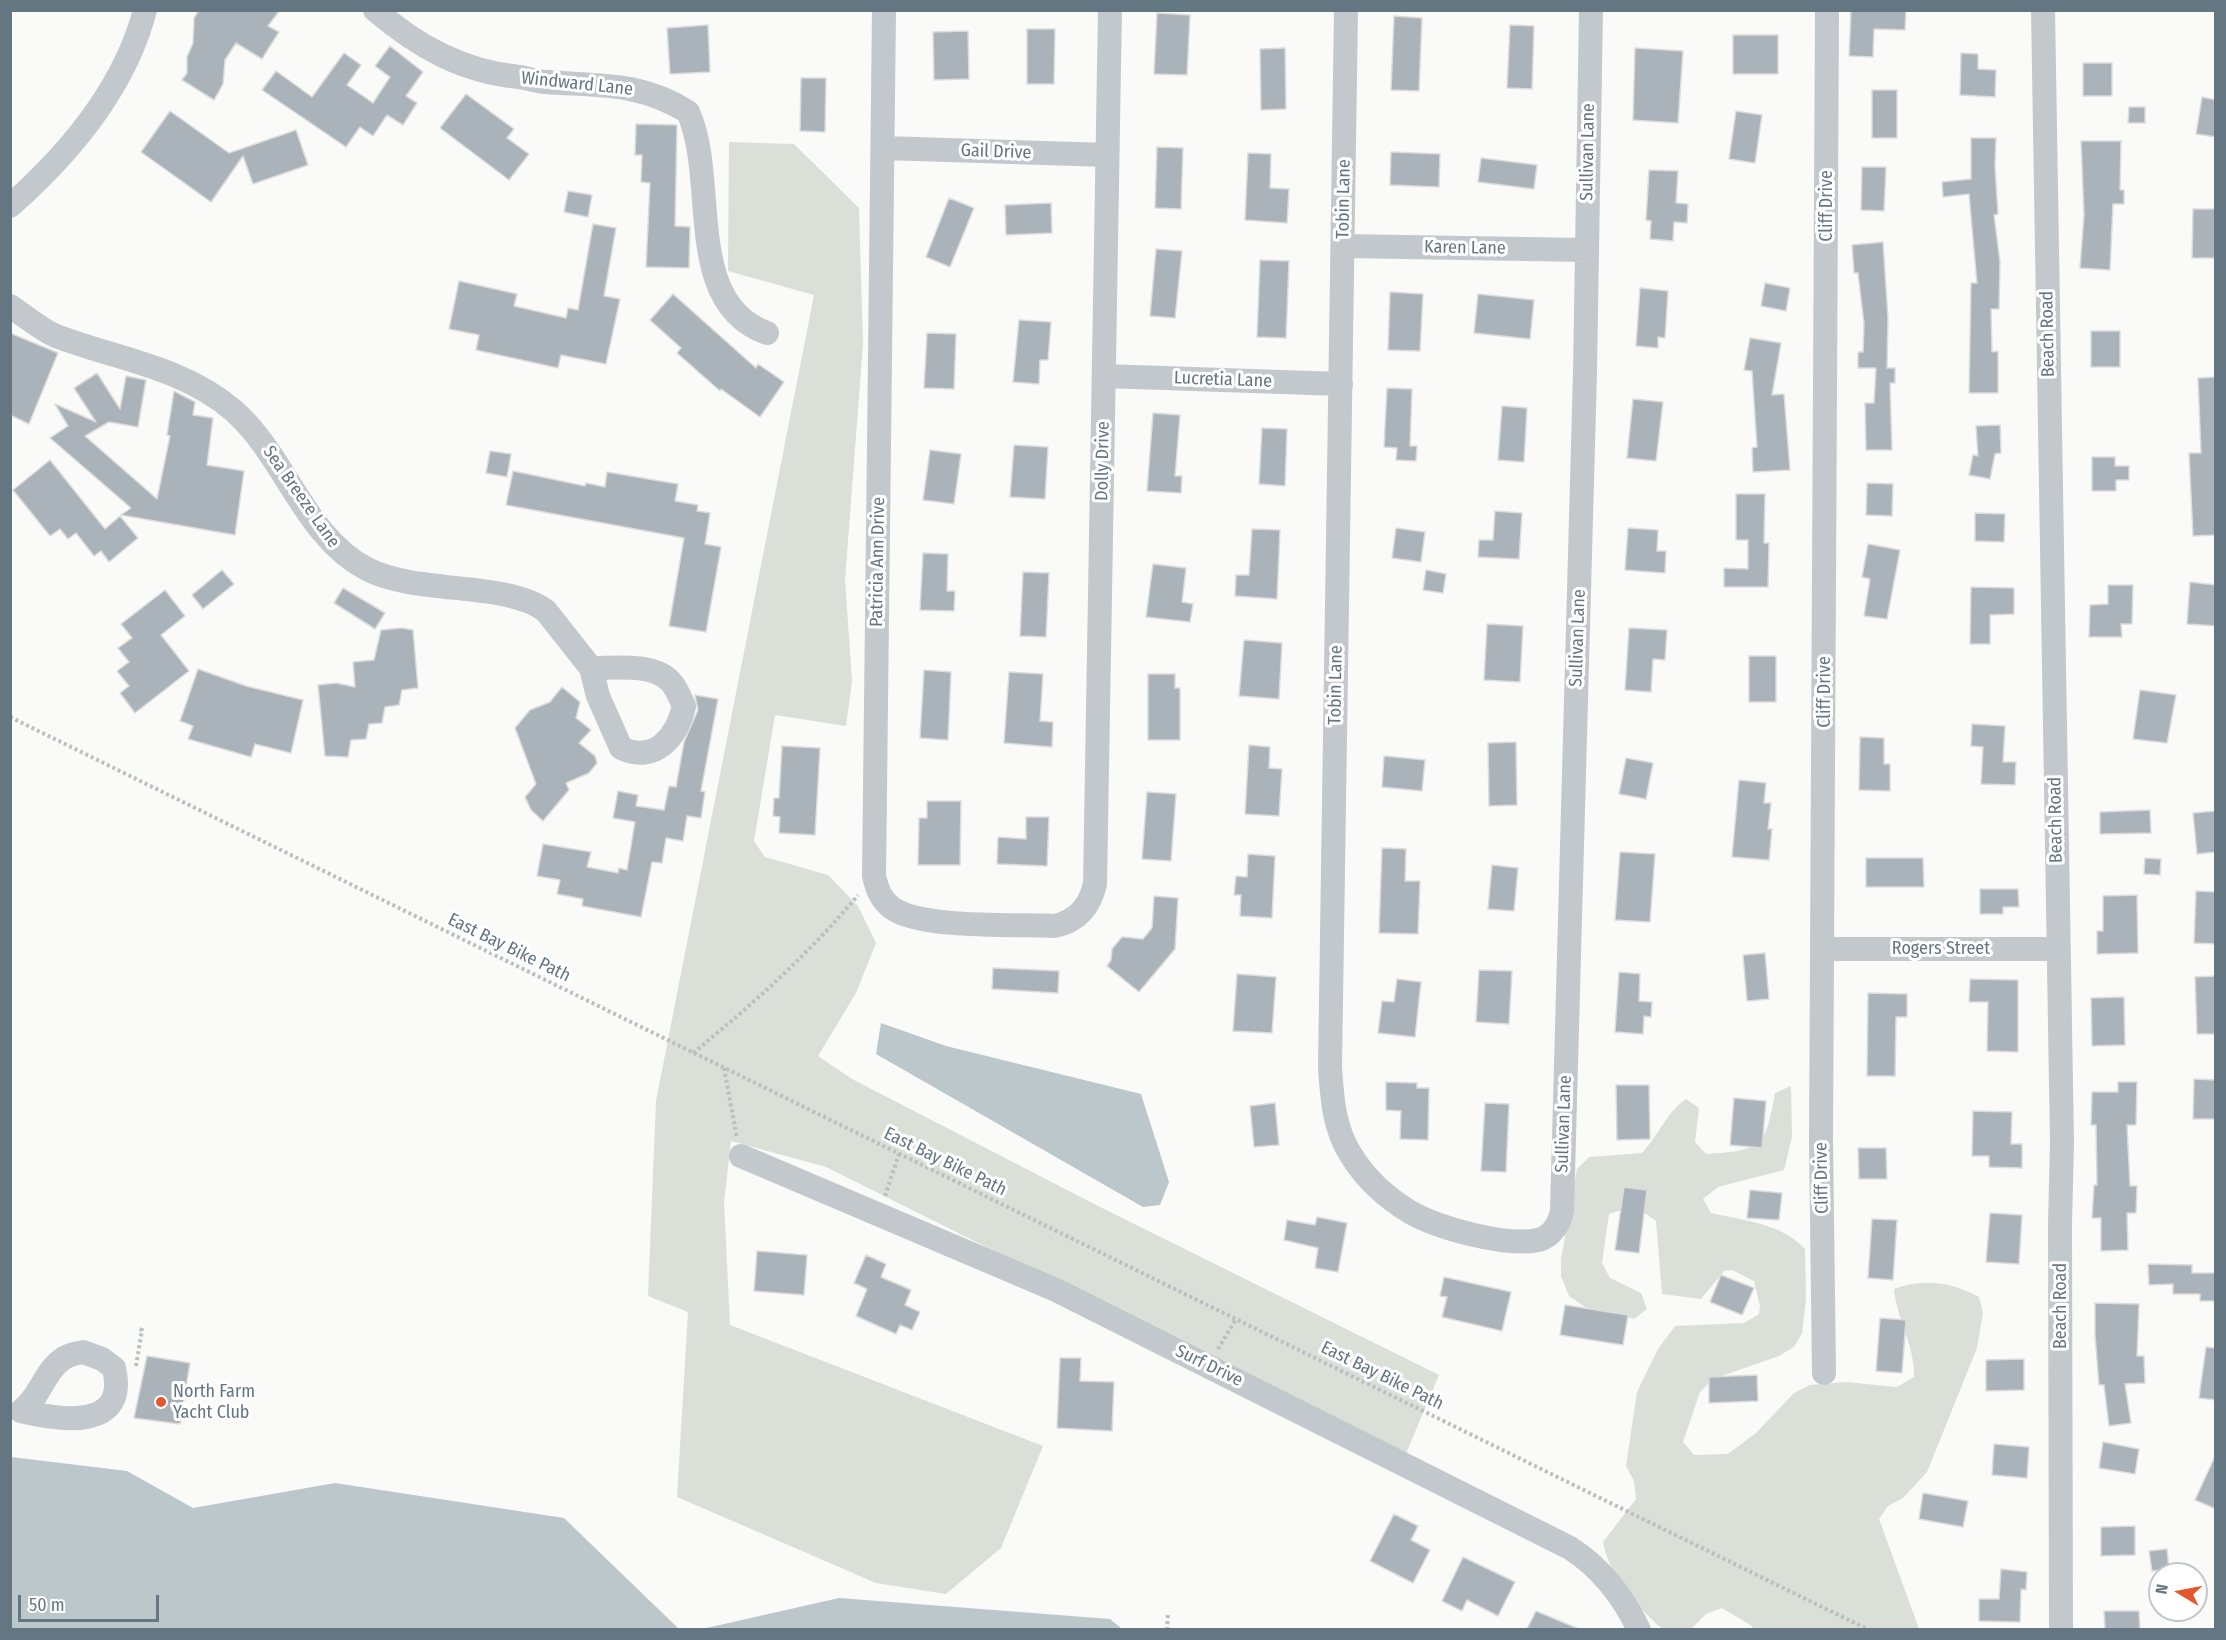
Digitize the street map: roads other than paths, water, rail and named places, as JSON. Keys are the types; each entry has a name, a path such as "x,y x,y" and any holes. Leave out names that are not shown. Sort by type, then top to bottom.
{"street":[{"path":"10,206 83,133 137,40 145,10"},
{"name":"Windward Lane","path":"375,10 401,32 439,56 497,75 544,82 626,86 645,92 688,112 701,154 710,254 717,283 735,315 748,326 766,333"},
{"name":"Patricia Ann Drive","path":"885,10 874,876 881,897 892,908 912,917 934,921 1054,926 1064,924 1084,910"},
{"name":"Dolly Drive","path":"1084,910 1092,898 1095,884 1110,10"},
{"name":"Tobin Lane","path":"1346,10 1330,1068 1333,1110 1350,1155 1368,1178 1396,1203 1412,1213 1452,1229 1509,1241 1523,1240"},
{"name":"Sullivan Lane","path":"1523,1240 1537,1241 1546,1236 1560,1221 1562,1210 1585,396 1591,10"},
{"name":"Cliff Drive","path":"1824,1373 1821,1142 1824,949 1827,10"},
{"name":"Beach Road","path":"2043,10 2062,1142 2060,1224 2061,1629"},
{"name":"Gail Drive","path":"884,148 1107,155"},
{"name":"Karen Lane","path":"1343,246 1586,250"},
{"name":"Sea Breeze Lane","path":"10,306 55,335 158,368 202,388 233,410 265,444 332,544 350,560 396,581 477,592 537,604 553,619 591,668"},
{"name":"Lucretia Lane","path":"1104,376 1341,384"},
{"name":"Rogers Street","path":"1824,949 2058,949"},
{"name":"Surf Drive","path":"741,1156 1056,1290 1570,1548 1589,1561 1611,1585 1639,1629"}],"place":[{"name":"North Farm Yacht Club","path":"161,1402"}]}
